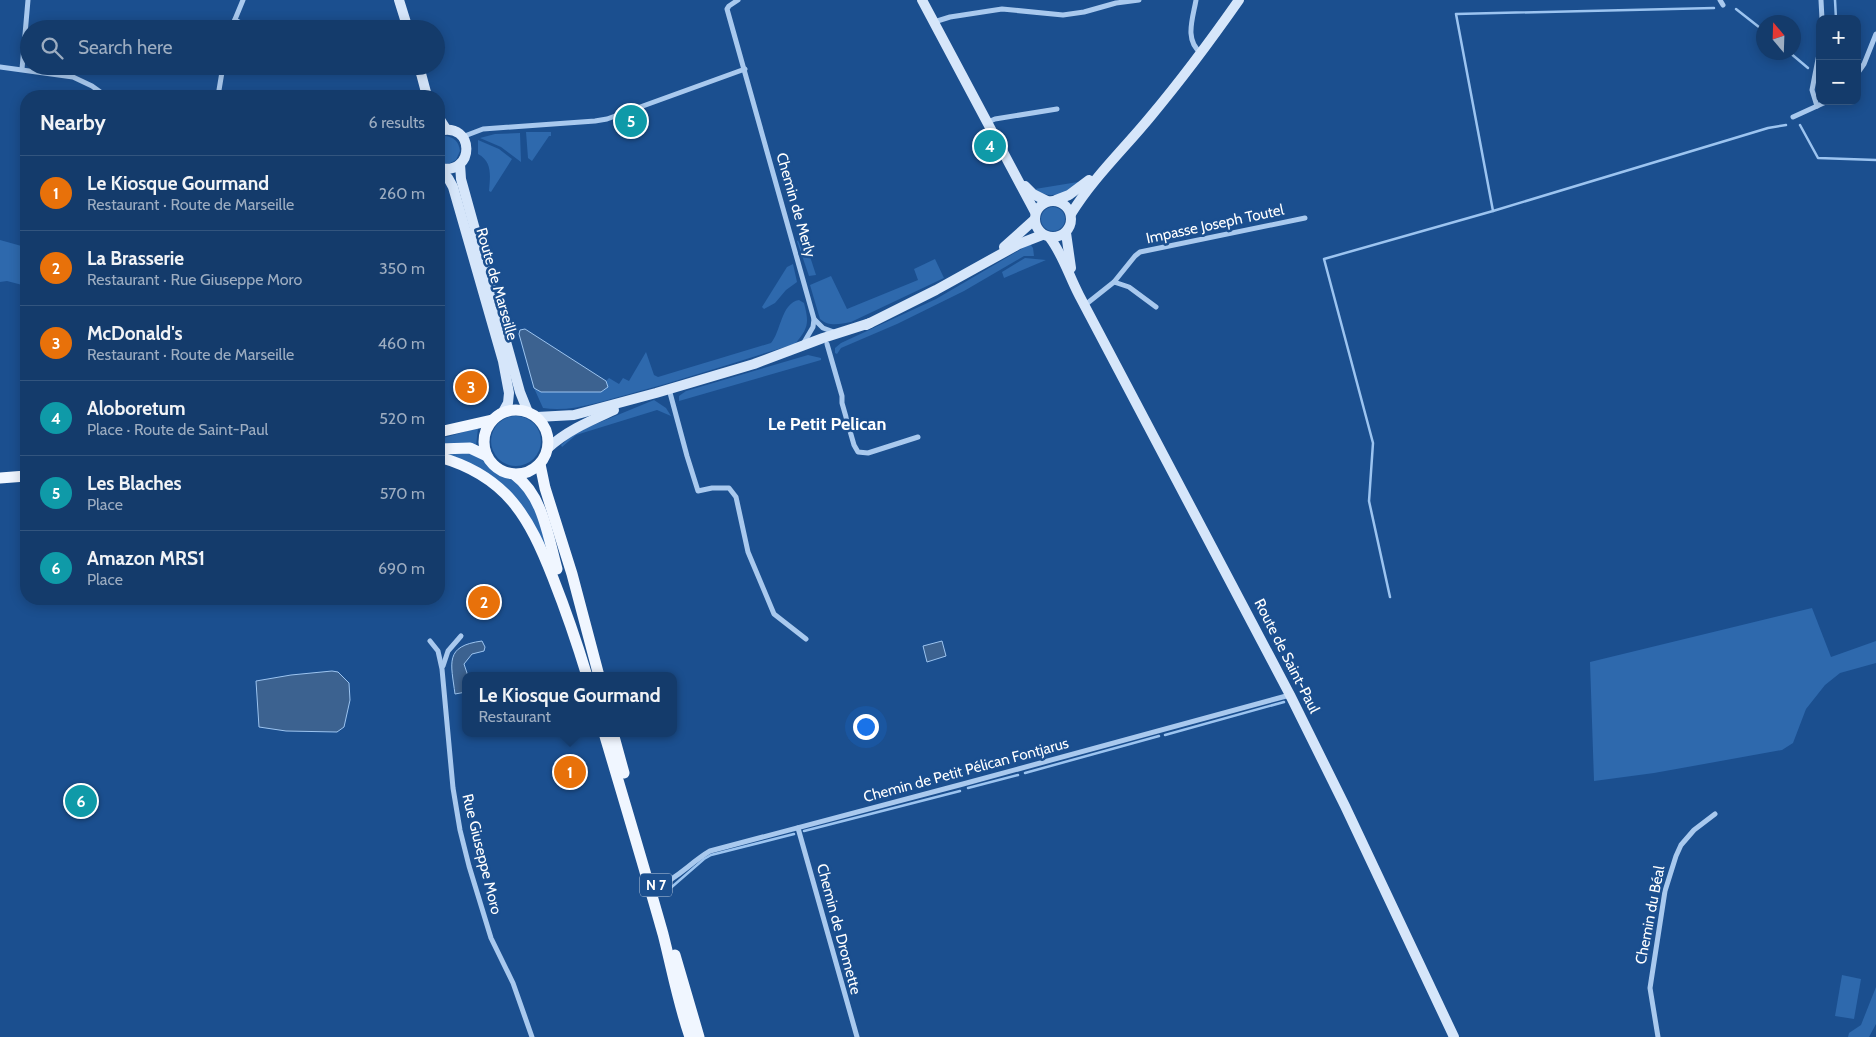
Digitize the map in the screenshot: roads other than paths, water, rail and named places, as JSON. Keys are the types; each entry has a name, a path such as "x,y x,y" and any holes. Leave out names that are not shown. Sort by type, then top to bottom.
{"main road":[{"path":"400,0 406,20"},
{"path":"922,0 1018,178 1035,216 1037,228 1046,236"},
{"path":"532,414 547,431 548,448 546,456 540,464 526,473 515,474 499,469 487,456 484,447 484,437 492,420 503,412 511,410 532,414 574,415 754,364 792,356 847,336 936,290 988,260 1046,236 1059,237 1066,233 1070,226 1071,214 1081,197 1202,53 1239,0"},
{"path":"421,75 425,90"},
{"path":"445,130 452,130 462,137"},
{"name":"Route de Marseille","path":"462,137 466,151 465,157 460,164 462,184 520,392 532,414"},
{"path":"988,260 1035,216 1040,205 1069,195 1080,188 1112,159"},
{"path":"445,168 451,169 460,164"},
{"name":"Route de Marseille","path":"445,175 453,187 503,361 508,393 508,404 503,412"},
{"path":"1018,178 1033,194 1063,204 1071,214"},
{"name":"Route de Saint-Paul","path":"1066,233 1071,269 1079,295"},
{"name":"Route de Saint-Paul","path":"1046,236 1061,254 1069,276 1084,306 1290,695 1345,806 1454,1037"},
{"path":"754,364 836,333 870,323"},
{"path":"548,448 566,433 581,424 656,393"},
{"path":"445,432 492,420"},
{"path":"445,449 470,448 487,456"},
{"path":"445,459 468,467 481,475 504,492 514,503 538,539 569,617"},
{"path":"540,464 545,488 572,574 598,672"},
{"path":"0,471 20,470"},
{"path":"515,474 530,489 538,505 586,672"},
{"path":"0,478 20,476"},
{"name":"N 7","path":"605,737 666,947 681,1013 690,1037"},
{"name":"N 7","path":"614,737 698,1037"}],"street":[{"path":"26,20 28,0"},
{"path":"235,20 243,0"},
{"name":"Chemin de Merly","path":"738,0 727,9 814,319"},
{"path":"933,22 950,17 1002,9 1062,15 1139,0"},
{"path":"1195,0 1190,35 1191,42 1202,53"},
{"path":"1821,0 1822,15"},
{"path":"1861,68 1876,34"},
{"path":"1793,117 1817,106 1812,90 1818,60"},
{"path":"0,67 20,69"},
{"path":"462,137 483,129 607,119 745,69"},
{"path":"60,75 73,77 98,90"},
{"path":"219,90 222,75"},
{"path":"988,122 995,119 1057,109"},
{"name":"Impasse Joseph Toutel","path":"1084,306 1114,282 1140,252 1305,218"},
{"path":"1114,282 1129,287 1156,307"},
{"path":"814,319 823,328 836,333"},
{"path":"803,345 813,327 814,319"},
{"path":"826,344 841,391 842,403 854,445 858,452 868,453 918,438"},
{"path":"669,389 686,456 698,491 712,488 729,488 736,497 748,552 774,614 806,639"},
{"name":"Rue Giuseppe Moro","path":"442,669 448,651 461,636"},
{"name":"Rue Giuseppe Moro","path":"430,641 438,651 442,669 453,788 460,830 469,866 491,938 513,983 532,1037"},
{"name":"Chemin de Petit Pélican Fontjarus","path":"656,887 675,877 710,851 1290,695"},
{"name":"Chemin du Béal","path":"1658,1037 1650,988 1672,866 1681,845 1694,830 1715,814"},
{"name":"Chemin de Dromette","path":"798,828 857,1037"}],"waterway":[{"path":"1835,0 1836,15"},
{"path":"1390,597 1369,501 1373,443 1324,259 1493,211 1456,14 1714,8"},
{"path":"1736,9 1756,25"},
{"path":"1798,60 1808,68"},
{"path":"1493,211 1768,128 1786,125"},
{"path":"1800,125 1818,158 1876,160"},
{"path":"1165,735 1284,702"},
{"path":"1025,773 1159,736"},
{"path":"968,788 1018,775"},
{"path":"804,831 960,791"},
{"path":"666,892 711,855 794,834"}],"place":[{"name":"Les Blaches","path":"631,121"},
{"name":"Aloboretum","path":"990,146"},
{"name":"McDonald's","path":"471,387"},
{"name":"La Brasserie","path":"484,602"},
{"name":"Le Kiosque Gourmand","path":"570,772"},
{"name":"Amazon MRS1","path":"81,801"}],"district":[{"name":"Le Petit Pelican","path":"827,424"}]}
